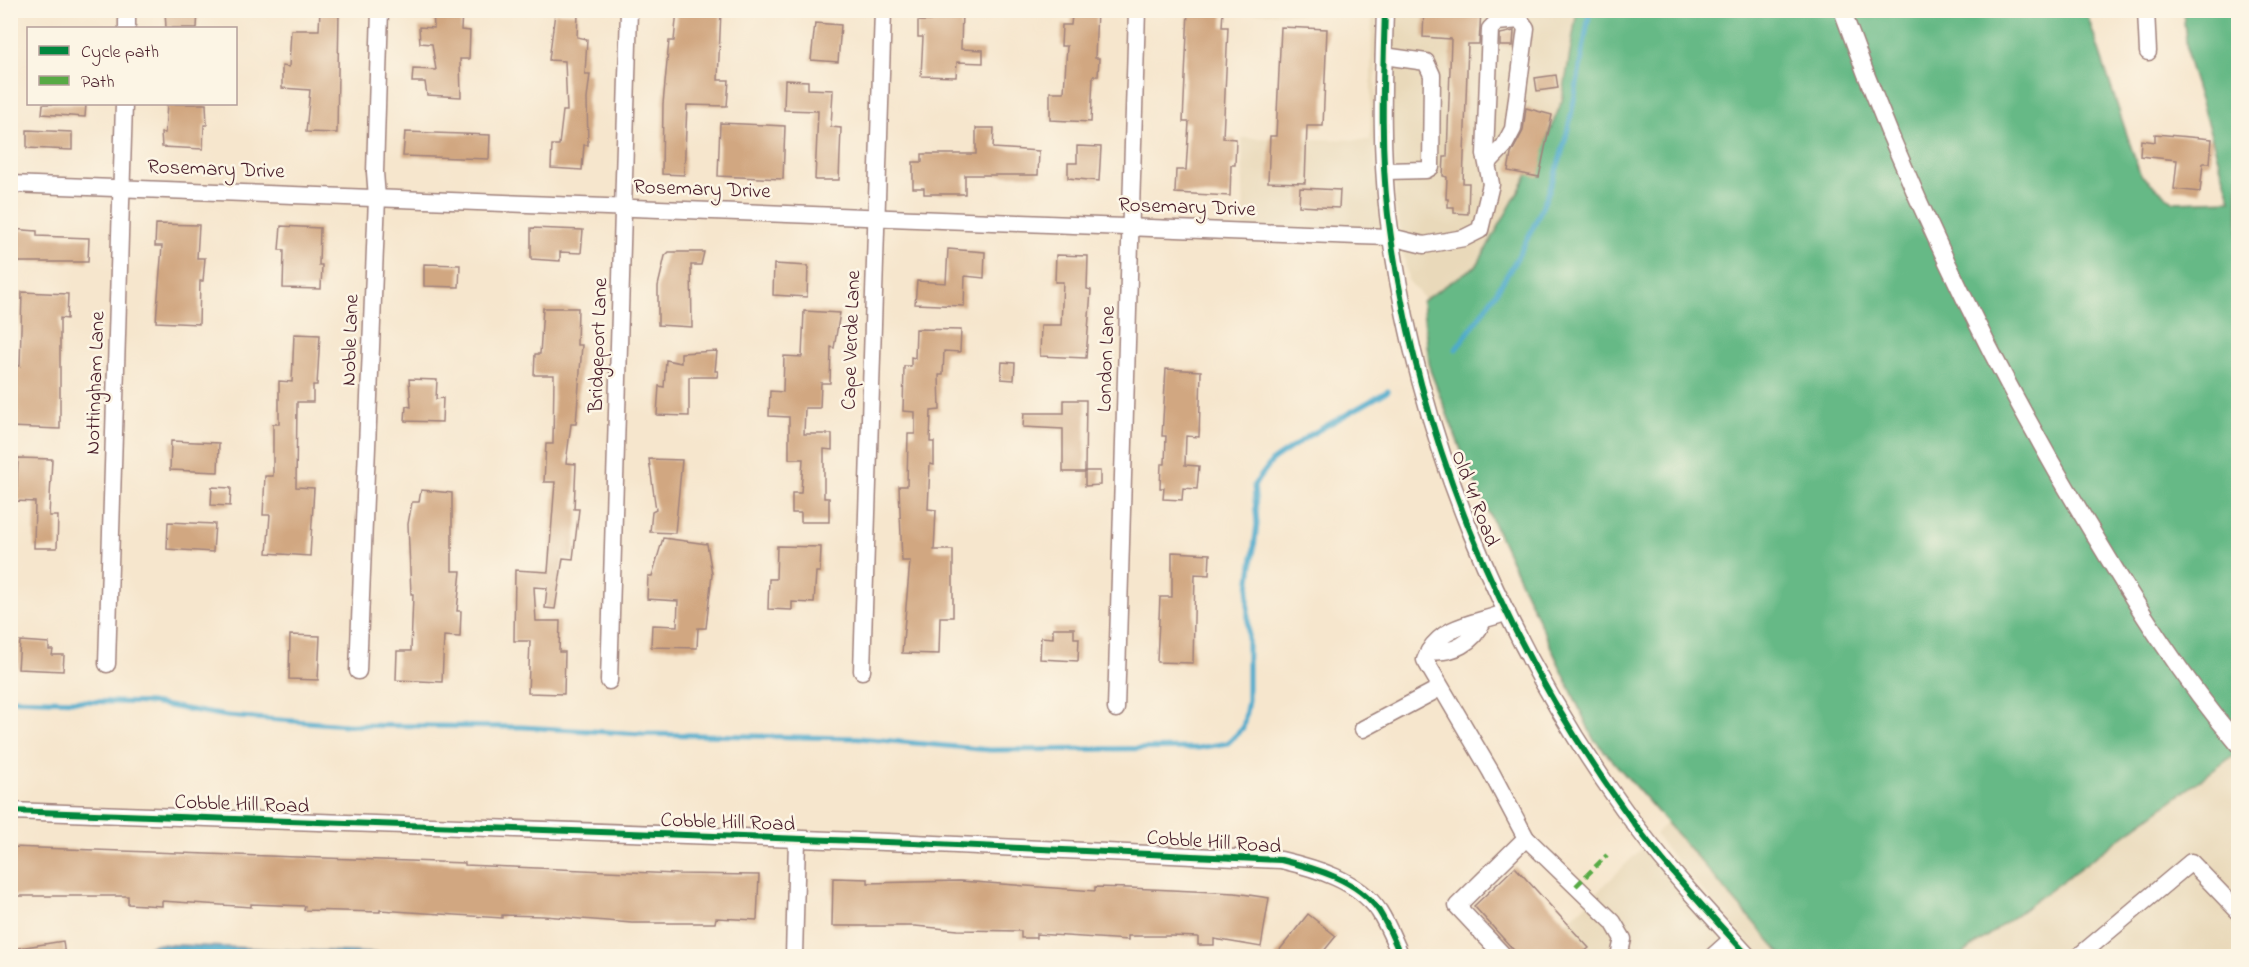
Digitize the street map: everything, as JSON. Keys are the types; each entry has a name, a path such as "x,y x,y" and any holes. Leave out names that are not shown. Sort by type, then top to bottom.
{"street":[{"path":"126,27 127,10"},
{"name":"Noble Lane","path":"358,671 378,198 375,172 380,10"},
{"name":"Bridgeport Lane","path":"609,681 629,10"},
{"name":"Cape Verde Lane","path":"862,671 883,10"},
{"name":"London Lane","path":"1116,709 1137,10"},
{"name":"Old 41 Road","path":"1385,10 1386,171 1391,237 1414,357 1442,461 1458,505 1507,612 1548,691 1592,764 1660,856 1748,957"},
{"path":"1842,10 1931,232 1995,361 2062,483 2157,636 2194,691 2238,744"},
{"path":"2146,10 2148,52"},
{"path":"1520,20 1526,28 1513,129 1504,146 1487,164 1485,154 1490,29 1497,22 1520,20"},
{"path":"1384,56 1426,62 1432,75 1431,167 1426,170 1386,171"},
{"name":"Nottingham Lane","path":"107,664 124,187 124,105"},
{"name":"Rosemary Drive","path":"10,184 1391,237 1424,245 1464,238 1480,230 1491,184 1487,164"},
{"path":"1507,612 1483,621 1469,623 1436,639 1425,660 1491,772 1526,838 1613,922 1623,939 1619,957"},
{"path":"1363,729 1440,688"},
{"name":"Cobble Hill Road","path":"10,811 797,840 1281,861 1325,873 1364,895 1378,909 1401,957"},
{"path":"1504,957 1457,906 1526,838"},
{"path":"794,957 797,840"},
{"path":"2079,957 2191,862 2238,911"},
{"path":"1713,957 1732,939"}],"shaded area":[{"path":"1247,11 1377,11 1375,123 1379,213 1385,251 1370,232 1244,230 1242,138 1370,140 1372,15 1247,13"},
{"path":"1394,11 1577,11 1562,101 1544,146 1477,265 1425,300 1408,280 1396,211 1392,122"},
{"path":"2238,752 2238,956 1960,956 2165,806"},
{"path":"1667,822 1783,956 1760,956 1666,849 1655,834"},
{"path":"1642,848 1736,956 1533,956"}],"green space":[{"path":"1577,11 2086,11 2140,174 2174,202 2231,200 2188,61 2183,11 2238,11 2238,752 1960,956 1783,956 1593,738 1468,468 1430,370 1422,301 1477,265 1544,146 1562,101"}],"water":[{"path":"155,944 445,956 131,956"}],"building":[{"path":"165,10 198,10 197,27 166,27"},
{"path":"320,10 339,10 337,133 306,132 310,90 282,88 282,66 289,67 291,30 319,30"},
{"path":"433,10 462,10 461,30 470,31 469,59 460,59 461,97 427,95 425,82 412,82 413,69 436,70 432,44 420,43 419,27 434,28"},
{"path":"677,10 721,10 718,80 729,80 727,106 687,105 684,175 662,174 663,104 669,41 674,41"},
{"path":"930,10 962,11 961,49 983,50 983,63 957,62 956,77 921,76 923,37 918,37 918,21 930,21"},
{"path":"1075,10 1097,10 1095,58 1099,58 1098,76 1093,76 1091,122 1050,120 1050,92 1064,92 1067,46 1061,46 1062,25 1071,25"},
{"path":"1188,10 1223,10 1222,27 1228,27 1223,138 1236,139 1235,165 1231,165 1230,196 1175,193 1176,170 1186,170 1189,122 1183,122"},
{"path":"1424,10 1481,10 1479,44 1468,44 1463,183 1469,183 1468,214 1454,213 1454,207 1448,207 1447,177 1443,176 1444,157 1447,157 1451,39 1423,37"},
{"path":"555,13 578,14 577,37 587,39 585,74 590,74 587,99 588,145 584,145 582,170 551,168 552,145 559,145 563,111 567,111 565,61 549,60"},
{"path":"815,23 841,25 838,62 811,60"},
{"path":"1281,27 1327,29 1323,126 1307,126 1305,183 1268,182 1270,136 1276,136"},
{"path":"1514,31 1513,46 1500,46 1500,34"},
{"path":"1556,75 1558,88 1537,91 1535,78"},
{"path":"785,80 808,81 808,89 833,90 831,127 841,128 839,180 815,180 818,111 784,110"},
{"path":"43,105 86,105 85,117 42,114"},
{"path":"167,105 206,105 207,125 204,125 203,149 162,147 161,133 165,133"},
{"path":"1526,108 1552,115 1539,177 1508,171 1511,154 1523,131"},
{"path":"720,123 785,126 783,179 718,176"},
{"path":"976,128 994,128 993,148 1039,151 1038,175 965,175 965,194 924,194 924,188 913,188 913,162 922,162 922,154 976,154"},
{"path":"27,130 72,132 72,150 27,148"},
{"path":"405,132 490,135 489,159 403,156"},
{"path":"2155,134 2212,139 2210,163 2203,163 2200,192 2174,189 2177,160 2140,156 2141,140 2155,142"},
{"path":"1077,146 1101,147 1099,181 1068,178 1068,163 1077,163"},
{"path":"1300,188 1340,190 1339,208 1299,206"},
{"path":"156,224 199,225 197,258 205,258 203,281 200,281 199,324 156,322 162,246 155,246"},
{"path":"281,226 320,228 321,289 283,288 284,250 279,250"},
{"path":"531,228 583,230 581,253 560,252 560,261 531,259"},
{"path":"10,229 37,231 37,236 89,238 88,262 10,262"},
{"path":"948,249 985,252 984,278 965,276 964,306 915,304 917,281 946,283"},
{"path":"669,252 704,252 701,265 691,265 692,327 658,325 658,286 665,256"},
{"path":"1056,255 1088,256 1087,289 1091,290 1086,358 1040,356 1041,325 1061,325 1063,282 1055,282"},
{"path":"424,264 460,265 459,287 424,286"},
{"path":"774,264 808,266 807,297 773,295"},
{"path":"22,292 68,294 67,319 60,318 60,429 10,427 12,366 20,366"},
{"path":"543,308 578,308 577,345 582,345 576,424 571,424 566,463 576,464 574,509 579,509 573,559 563,558 555,609 545,608 547,588 534,587 536,621 560,621 559,652 565,652 564,694 528,693 530,641 514,641 515,570 548,572 555,482 544,482 546,444 553,444 554,375 534,375 535,354 540,354"},
{"path":"804,311 840,313 834,348 831,347 830,383 821,383 820,408 805,408 804,434 832,434 832,450 824,449 824,498 829,498 829,522 801,522 801,513 792,513 792,493 801,493 803,459 789,459 789,417 769,416 770,391 783,392 784,356 802,357"},
{"path":"916,329 961,330 960,352 944,351 943,375 939,375 940,410 931,411 930,442 934,442 934,465 930,464 928,509 936,510 934,550 953,550 953,617 940,617 939,654 902,653 910,561 902,561 899,486 907,486 908,434 915,434 915,412 903,411 904,366 911,366 911,357 915,358"},
{"path":"294,334 320,335 317,385 313,385 313,402 297,402 296,487 314,488 310,556 267,553 270,515 263,515 265,476 273,476 273,424 279,424 279,381 292,382"},
{"path":"717,351 715,371 718,371 717,377 689,377 689,416 657,415 659,386 664,387 666,360 681,363 681,353"},
{"path":"1002,362 1015,363 1014,380 1001,379"},
{"path":"1166,369 1201,371 1199,437 1186,436 1185,465 1199,466 1197,489 1183,488 1182,500 1163,499 1164,488 1160,488 1161,464 1165,464 1166,436 1162,436"},
{"path":"409,379 437,380 436,399 443,398 442,422 405,421 406,406 411,407"},
{"path":"1064,400 1086,400 1085,472 1063,472 1063,429 1023,427 1024,413 1064,413"},
{"path":"171,441 219,443 218,472 170,470"},
{"path":"18,458 52,459 49,516 58,516 57,548 34,548 35,502 16,501"},
{"path":"649,459 682,460 675,533 650,532 652,512 656,510"},
{"path":"1085,471 1100,471 1100,485 1085,486"},
{"path":"212,487 231,488 230,506 211,505"},
{"path":"421,490 452,493 452,571 461,571 457,611 461,611 460,637 444,636 442,682 396,680 397,651 411,651 413,594 411,594 408,524 412,502 419,502"},
{"path":"168,522 215,524 213,552 167,549"},
{"path":"663,538 707,544 712,574 706,628 698,628 697,648 651,647 652,625 677,626 678,601 647,599 648,576 652,576"},
{"path":"777,546 821,547 820,572 816,572 814,603 792,602 792,610 768,609 769,579 776,579"},
{"path":"1172,552 1210,554 1209,575 1195,574 1193,663 1157,662 1160,597 1172,597"},
{"path":"1053,628 1074,628 1074,638 1079,638 1078,661 1040,659 1041,637 1053,638"},
{"path":"290,635 320,636 318,680 289,679"},
{"path":"20,641 49,643 49,650 53,650 52,655 64,655 63,671 18,669"},
{"path":"10,847 465,863 465,865 676,874 759,875 757,920 716,918 715,923 632,923 544,916 502,915 502,918 380,910 380,912 304,910 305,906 251,904 251,907 162,901 162,906 128,904 128,896 10,896"},
{"path":"1515,867 1589,948 1578,957 1520,957 1474,906"},
{"path":"833,878 868,879 868,883 960,881 1095,891 1095,887 1129,888 1235,893 1269,898 1261,947 1214,939 1214,945 1198,945 1198,937 1128,936 1128,940 1036,934 1036,938 1021,938 1021,931 958,930 915,926 832,926"},
{"path":"1308,914 1336,936 1319,957 1274,957"},
{"path":"63,941 65,957 14,957 13,949"}],"waterway":[{"path":"1456,349 1509,272 1550,188 1569,123 1590,10"},
{"path":"10,699 150,703 227,716 346,725 522,727 642,734 859,738 990,750 1198,748 1228,743 1243,728 1248,701 1248,596 1257,524 1254,485 1273,460 1310,435 1388,391"}],"marked path":[{"path":"1576,886 1607,855"}],"cycle path":[{"path":"1385,10 1383,113 1388,215 1401,295 1418,374 1441,451 1468,526 1500,600 1537,671 1578,741 1652,847 1748,956"},
{"path":"10,811 914,843 1281,860 1321,871 1360,891 1379,911 1401,956"}]}
